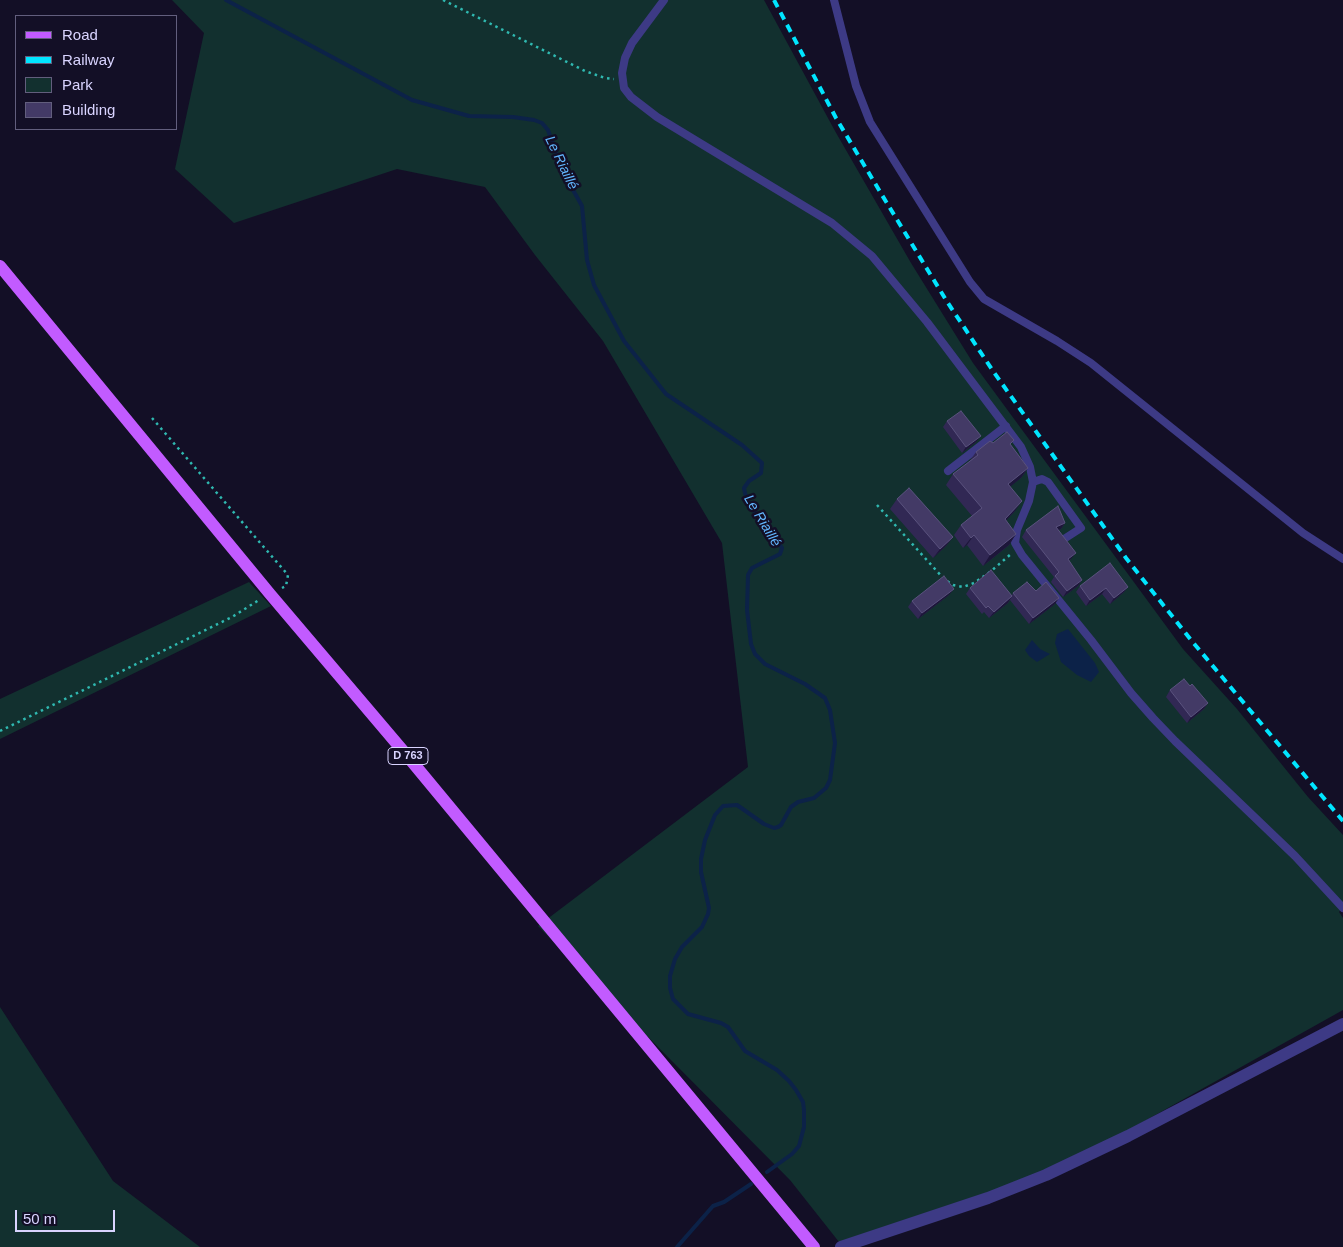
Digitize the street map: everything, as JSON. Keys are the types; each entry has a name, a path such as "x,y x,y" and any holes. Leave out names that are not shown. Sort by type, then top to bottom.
{"main road":[{"name":"D 763","path":"0,266 270,594 417,767 814,1247"}],"street":[{"path":"840,1247 988,1198 1046,1175 1128,1136 1343,1024"}],"lane":[{"path":"664,0 632,43 625,58 624,88 631,97 658,117 794,198 849,235 872,256 899,288 1021,447 1030,467 1032,482 1029,501 1017,530 1015,543 1018,548 1130,692 1175,741 1295,856 1343,908"},
{"path":"834,0 856,86 870,122 965,274 984,298 1092,363 1295,527 1343,560"},
{"path":"948,470 1006,426"},
{"path":"1032,482 1042,479 1048,482 1081,528 1064,539"}],"path":[{"path":"443,0 585,71 605,78 623,80"},
{"path":"0,730 232,617 286,586 288,576 152,418"},
{"path":"876,505 944,578 953,585 962,587 974,583 1018,548"}],"green space":[{"path":"172,0 764,0 835,131 911,263 973,363 1183,649 1237,709 1308,797 1343,835 1343,907 1339,912 1343,918 1343,1010 1057,1170 843,1247 790,1180 538,926 748,767 722,543 603,341 535,255 485,187 397,169 234,223 175,169 204,33"},
{"path":"249,582 271,606 0,739 0,699"},
{"path":"0,1007 113,1181 200,1247 0,1247"}],"water":[{"path":"1068,629 1095,663 1099,672 1091,682 1077,675 1061,662 1055,643 1057,634"},
{"path":"1032,640 1040,649 1050,654 1037,662 1029,656 1025,650"}],"building":[{"path":"961,411 981,436 966,447 947,421"},
{"path":"1007,432 1014,440 1010,444 1028,468 1008,484 1022,501 1005,519 1016,534 990,555 974,535 971,538 961,525 982,508 953,474 978,455 976,452 990,441 993,443"},
{"path":"909,488 953,537 940,549 897,499"},
{"path":"1058,506 1065,523 1056,527 1076,553 1068,559 1082,580 1067,591 1055,576 1059,572 1026,530"},
{"path":"1110,563 1128,587 1114,598 1106,588 1090,600 1080,586"},
{"path":"991,570 1012,596 994,612 988,606 986,608 970,588"},
{"path":"944,576 954,589 922,613 912,601"},
{"path":"1027,582 1036,591 1046,582 1059,598 1033,618 1013,593"},
{"path":"1184,679 1190,686 1192,684 1208,703 1191,717 1170,690"}],"waterway":[{"name":"Le Riaillé","path":"226,0 412,100 469,116 513,117 542,123 548,130 563,172 582,206 587,260 594,285 624,341 666,394 742,445 762,463 761,473 749,481 744,488 745,493 758,517 782,548 780,554 752,568 748,575 747,610 751,644 755,654 765,664 805,684 825,698 830,710 835,743 830,780 826,788 814,798 798,802 791,807 778,827 774,828 764,824 737,805 723,806 715,815 705,840 701,859 701,872 709,908 708,914 702,927 682,947 675,959 670,976 670,988 673,999 688,1014 721,1023 728,1027 745,1051 777,1070 789,1081 803,1102 804,1127 799,1146 792,1154 767,1172"},
{"name":"Le Riaillé","path":"677,1247 713,1206 724,1202 751,1184"}],"railway":[{"path":"774,0 836,118 946,300 993,371 1126,558 1191,640 1343,821"}]}
